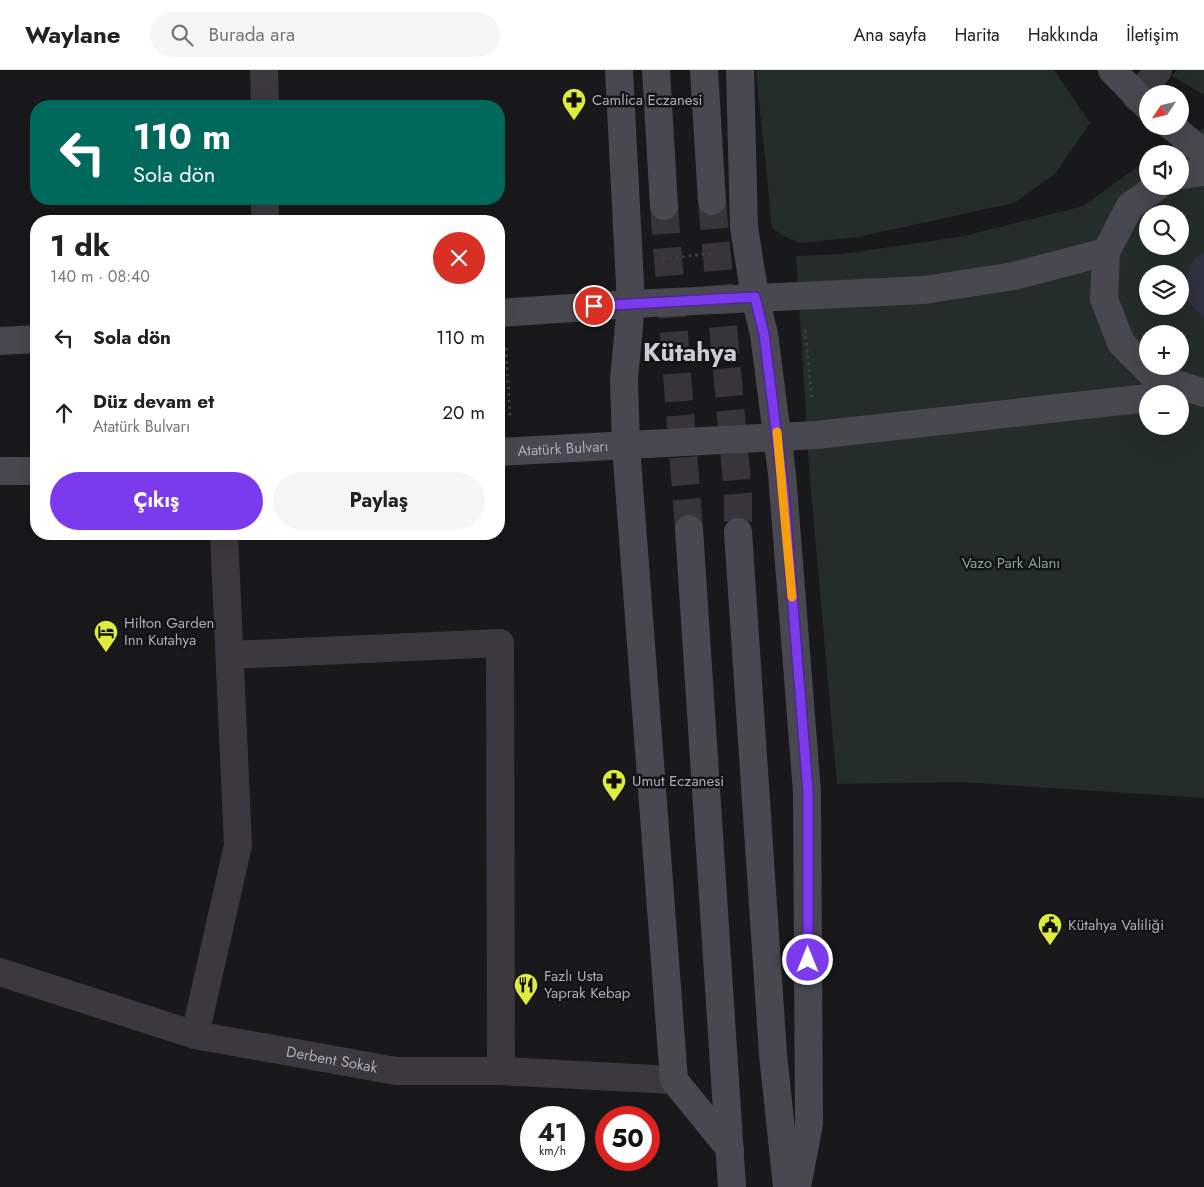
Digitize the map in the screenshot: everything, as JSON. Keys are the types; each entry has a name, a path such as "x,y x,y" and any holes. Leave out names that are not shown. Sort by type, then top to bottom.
{"main road":[{"path":"619,70 631,304 624,379 626,446 674,1080 730,1149"},
{"path":"656,70 664,206"},
{"path":"704,70 712,201"},
{"path":"740,70 744,226 755,297 764,334 778,437 808,792 809,1124 797,1187"},
{"path":"1112,70 1139,99"},
{"path":"1182,135 1204,153"},
{"path":"1189,174 1204,172"},
{"path":"1145,195 1130,206 1106,252 1104,299 1121,343 1155,377 1195,393"},
{"path":"505,312 755,297 924,290 1014,276 1106,252"},
{"path":"0,341 30,340"},
{"name":"Atatürk Bulvarı","path":"506,452 816,435 1139,399"},
{"path":"0,471 30,470"},
{"path":"689,529 732,1187"},
{"path":"738,532 773,1044 786,1187"}],"street":[{"path":"264,70 264,100"},
{"path":"1150,85 1158,70"},
{"path":"196,1035 238,845 224,540"},
{"path":"230,655 500,643 501,1071"},
{"name":"Derbent Sokak","path":"0,972 196,1035 396,1071 501,1071 674,1080"}],"path":[{"path":"628,263 747,249"},
{"path":"801,295 816,435"},
{"path":"505,424 506,452"}],"green space":[{"path":"756,70 1054,70 1090,123 1055,174 1014,203 858,237 801,243 785,237 772,228"},
{"path":"1177,70 1204,70 1204,95 1189,85 1172,76"},
{"name":"Vazo Park Alanı","path":"1204,128 1204,798 960,782 837,784 810,480 796,256 841,254 959,237 1083,206 1139,166 1139,195 1189,195 1189,145 1175,145"}],"water":[{"path":"1204,251 1204,317 1189,301 1189,270 1198,255"}],"tunnel":[{"path":"712,201 738,495 738,532"},
{"path":"664,206 689,529"}],"slow traffic":[{"path":"777,432 792,597"}],"place":[{"name":"Camlica Eczanesi","path":"574,121"},
{"name":"Hilton Garden Inn Kutahya","path":"106,653"},
{"name":"Umut Eczanesi","path":"614,802"},
{"name":"Kütahya Valiliği","path":"1050,946"},
{"name":"Fazlı Usta Yaprak Kebap","path":"526,1006"}],"district":[{"name":"Kütahya","path":"690,352"}],"route":[{"path":"594,306 755,297 764,334 782,474 808,792 808,960"}]}
